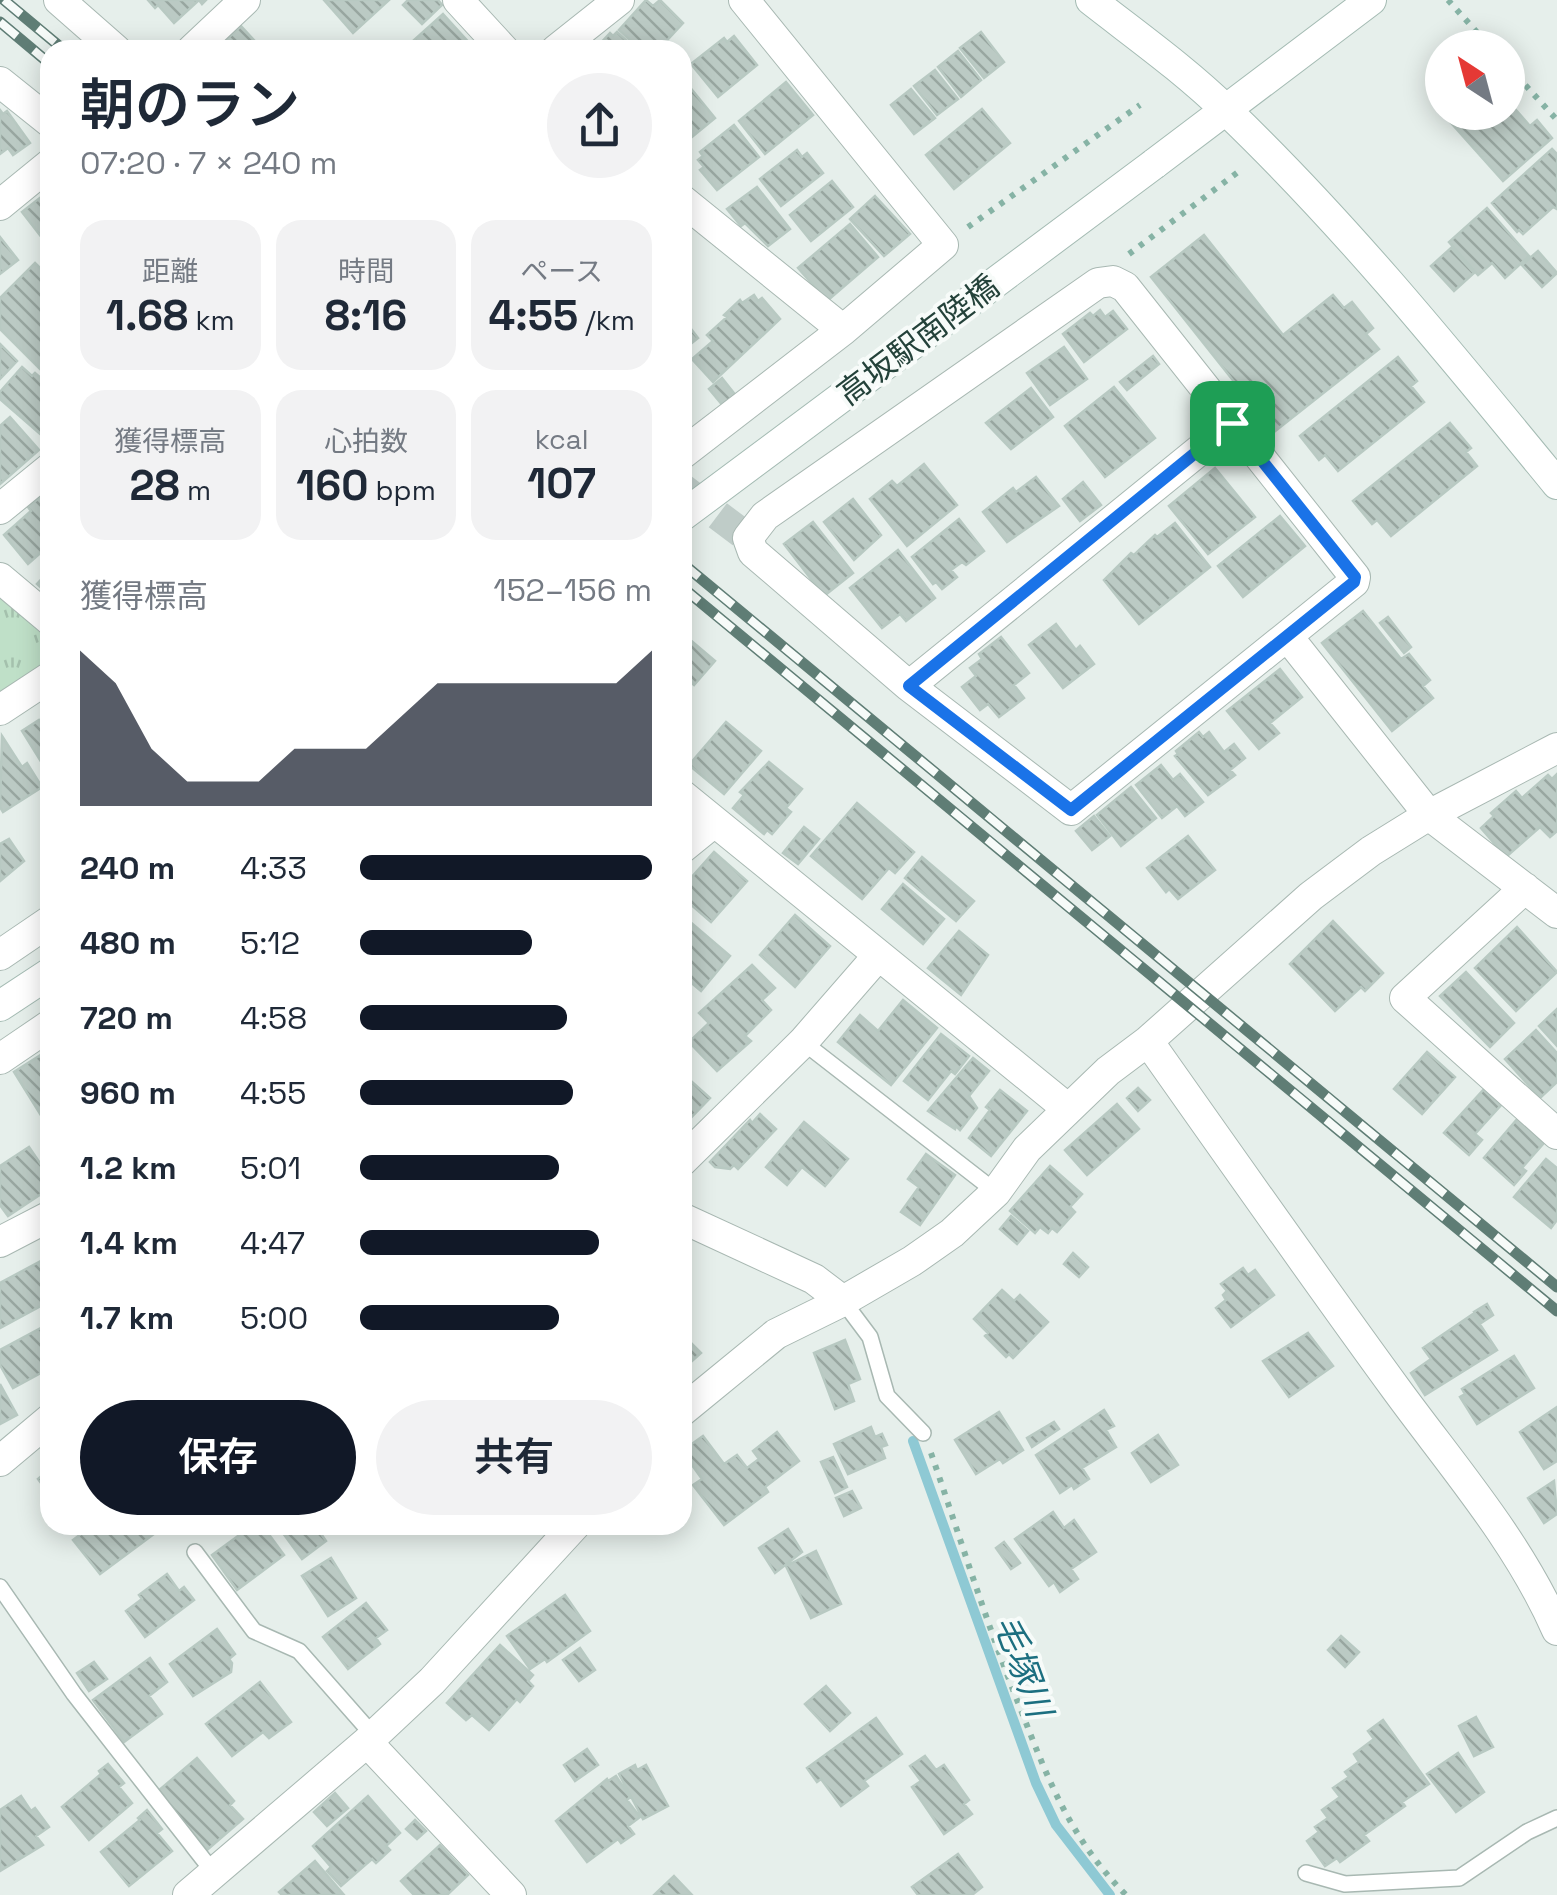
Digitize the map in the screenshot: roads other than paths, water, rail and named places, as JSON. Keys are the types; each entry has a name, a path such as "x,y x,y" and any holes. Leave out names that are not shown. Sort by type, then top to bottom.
{"street":[{"path":"59,0 105,40"},
{"path":"202,40 244,0"},
{"path":"458,0 495,40"},
{"path":"569,40 619,0"},
{"path":"692,446 843,330 942,245 744,0"},
{"path":"1090,0 1227,110 1331,218 1557,484"},
{"name":"高坂駅南陸橋","path":"692,509 1371,0"},
{"path":"0,82 40,114"},
{"path":"0,205 40,172"},
{"path":"692,208 843,330"},
{"path":"1113,281 1124,287 1232,423 1355,577 1354,582 1071,810 909,686 753,552 748,538 765,516 1098,283 1113,281"},
{"path":"909,686 1232,423"},
{"path":"0,509 40,476"},
{"path":"0,578 40,612"},
{"path":"1288,636 1429,814 1557,913"},
{"path":"0,710 40,684"},
{"path":"692,1403 776,1334 843,1301 952,1233 996,1192 1027,1149 1108,1071 1148,1041 1312,896 1371,851 1429,814 1557,748"},
{"path":"692,803 1068,1109"},
{"path":"692,840 714,822"},
{"path":"1525,888 1405,998 1557,1134"},
{"path":"0,954 40,928"},
{"path":"692,1148 803,1042 878,957"},
{"path":"0,1006 40,980"},
{"path":"0,1059 40,1032"},
{"path":"1148,1041 1396,1390 1481,1500 1545,1602 1557,1630"},
{"path":"0,1242 40,1221"},
{"path":"692,1223 814,1279 843,1301"},
{"path":"0,1461 40,1428"},
{"path":"188,1895 370,1739 470,1641 565,1535"},
{"path":"370,1739 511,1895"}],"lane":[{"path":"803,1042 996,1192"},
{"path":"843,1301 870,1337 887,1396 923,1433"},
{"path":"195,1552 254,1632 299,1651 370,1739"},
{"path":"0,1587 74,1694 214,1873"},
{"path":"1306,1874 1344,1884 1459,1878 1527,1832 1557,1818"}],"waterway":[{"name":"毛塚川","path":"913,1441 1036,1783 1056,1825 1110,1895"}],"tunnel":[{"path":"692,496 748,538"}],"railway":[{"path":"4,0 52,40"},
{"path":"0,22 40,56"},
{"path":"692,571 1557,1287"},
{"path":"692,595 1557,1311"}]}
